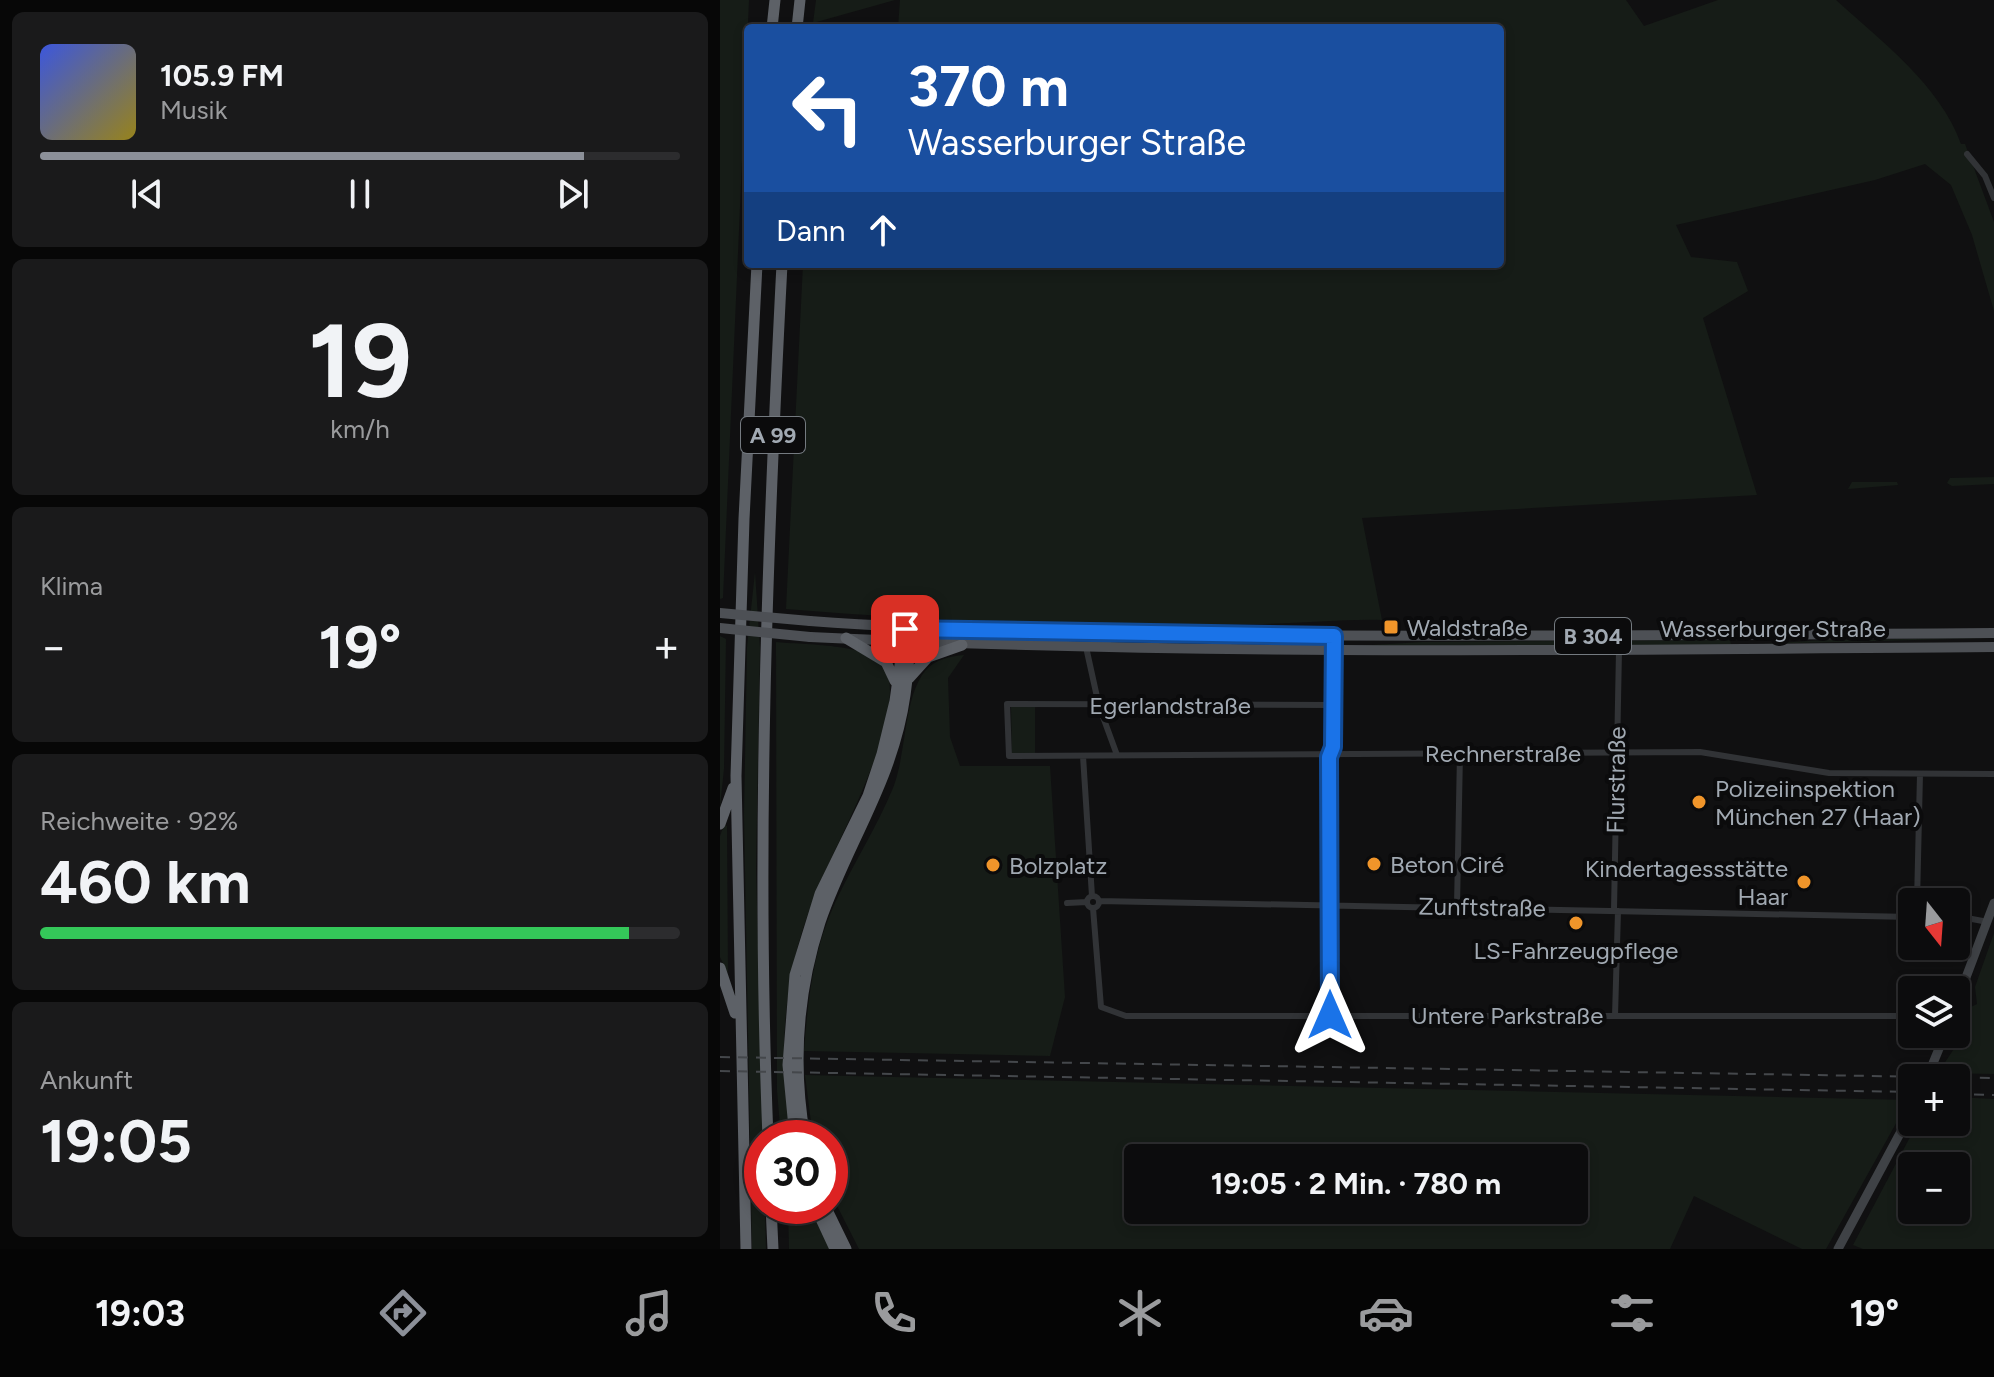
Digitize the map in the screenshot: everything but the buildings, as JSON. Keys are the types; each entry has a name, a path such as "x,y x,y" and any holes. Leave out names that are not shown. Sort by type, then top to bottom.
{"highway":[{"path":"772,24 775,0"},
{"path":"797,24 800,0"},
{"name":"A 99","path":"746,1249 736,776 744,519 757,268"},
{"name":"A 99","path":"768,1120 764,860 767,605 782,268"},
{"path":"803,1120 797,1065 805,978 821,919 891,759 902,684 905,629"},
{"path":"846,638 886,662 902,684"},
{"path":"793,1120 788,1065 795,975 820,894 868,796 902,684 920,663 962,645"},
{"path":"720,824 736,776"},
{"name":"A 99","path":"720,968 740,1029"},
{"path":"772,1224 773,1249"},
{"path":"823,1224 835,1249"},
{"path":"834,1224 846,1249"}],"main road":[{"name":"B 304","path":"720,613 905,629"},
{"name":"B 304","path":"720,628 810,637 962,645"},
{"name":"Wasserburger Straße","path":"905,629 1334,636 1994,633"},
{"name":"Wasserburger Straße","path":"962,645 1619,650 1994,647"},
{"path":"1967,976 1994,903"},
{"path":"1838,1249 1899,1136"}],"street":[{"path":"1967,154 1992,184 1994,198"},
{"path":"1330,1015 1334,636"},
{"path":"1086,647 1099,706 1117,755"},
{"name":"Flurstraße","path":"1615,1016 1619,650"},
{"name":"Egerlandstraße","path":"1011,757 1007,704 1333,705"},
{"name":"Rechnerstraße","path":"1011,757 1332,752 1700,752 1829,773 1994,774"},
{"path":"1457,906 1460,753"},
{"path":"1083,756 1090,899 1093,908"},
{"path":"1917,888 1920,774"},
{"path":"1067,903 1090,899 1099,901 1093,908"},
{"name":"Zunftstraße","path":"1099,901 1898,917"},
{"name":"Untere Parkstraße","path":"1093,908 1103,1010 1126,1016 1898,1016"},
{"path":"1970,919 1988,922"}],"shaded area":[{"path":"720,0 749,0 748,24 744,24 744,115 723,598 720,599"},
{"path":"816,0 895,0 813,23"},
{"path":"900,0 1626,0 1644,26 1718,0 1836,0 1908,65 1939,102 1961,144 1965,144 1994,222 1994,311 1972,235 1951,185 1925,164 1875,180 1676,225 1691,257 1737,262 1748,291 1703,318 1757,495 1362,518 1382,620 1078,624 786,609 803,268 1504,268 1504,24 898,24"},
{"path":"1994,477 1994,484 1952,486 1947,483 1950,478"},
{"path":"1852,482 1897,482 1898,485 1848,489"},
{"path":"755,572 760,648 756,868 763,1120 750,1120 744,816 747,647"},
{"path":"720,636 726,639 724,769 720,807"},
{"path":"1994,638 1761,644 1823,640"},
{"path":"1730,640 1731,645 1356,646 1422,642"},
{"path":"776,642 866,653 885,667 890,687 888,713 869,775 816,892 795,958 787,1003 784,1048 790,1120 780,1120"},
{"path":"964,655 948,678 950,737 960,766 1050,766 1065,997 1050,1056 804,1051 810,994 821,939 835,903 893,788 918,683 933,664"},
{"path":"1011,707 1035,707 1035,755 1012,756"},
{"path":"724,825 727,826 728,973 720,957 720,836"},
{"path":"1994,933 1994,1074 1970,1074 1970,1064 1944,1064 1954,1048 1970,1048 1970,1008 1977,1004 1975,987"},
{"path":"805,1075 1898,1100 1898,1120 1826,1249 1802,1249 1694,1196 1670,1249 859,1249 846,1224 848,1120 811,1120"},
{"path":"1970,1098 1994,1099 1994,1249 1863,1249 1853,1245 1898,1160 1898,1224 1970,1224 1970,1152 1902,1152 1911,1136 1970,1136"},
{"path":"752,1224 765,1224 766,1249 752,1249"},
{"path":"788,1224 819,1224 831,1249 789,1249"}],"railway":[{"path":"720,1057 1994,1078"},
{"path":"720,1071 1898,1092"},
{"path":"1970,1094 1994,1095"}],"place":[{"name":"Waldstraße","path":"1391,627"},
{"name":"Polizeiinspektion München 27 (Haar)","path":"1699,802"},
{"name":"Beton Ciré","path":"1374,864"},
{"name":"Bolzplatz","path":"993,865"},
{"name":"Kindertagessstätte Haar","path":"1804,882"},
{"name":"LS-Fahrzeugpflege","path":"1576,923"}],"route":[{"path":"905,629 1334,636 1333,747 1329,757 1330,1015"}]}
